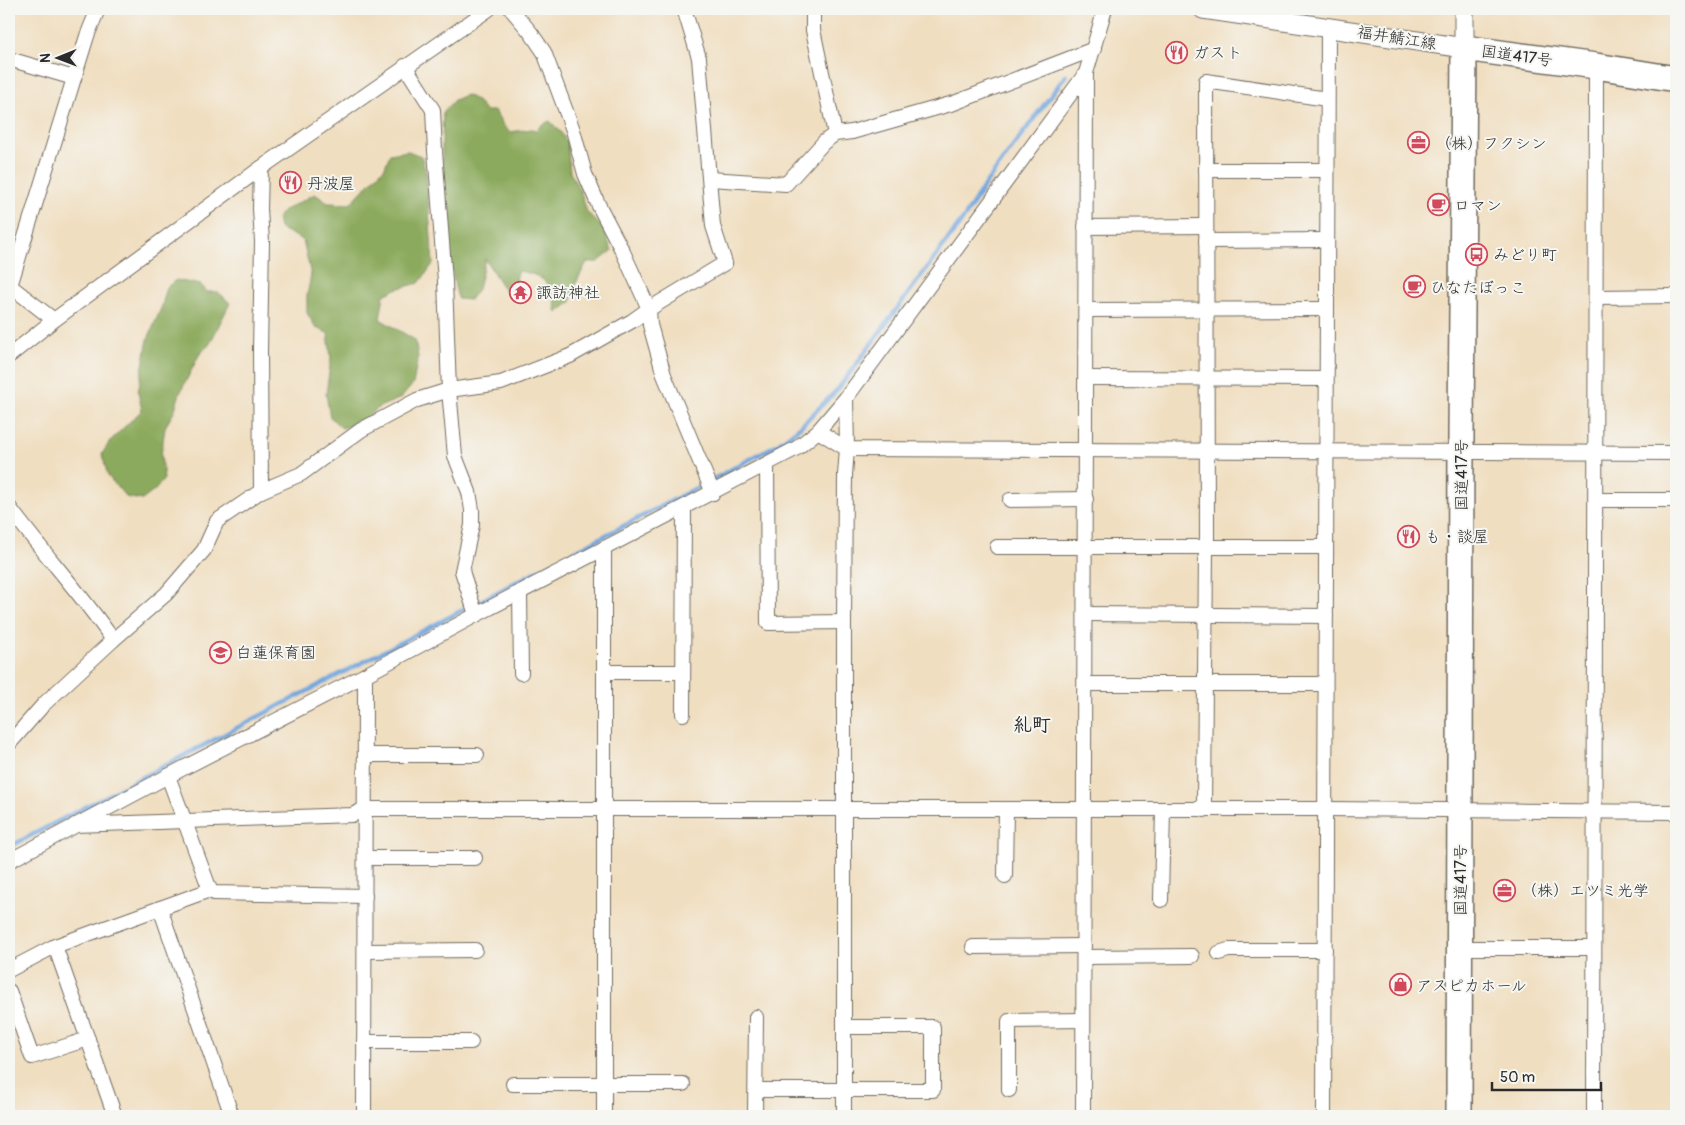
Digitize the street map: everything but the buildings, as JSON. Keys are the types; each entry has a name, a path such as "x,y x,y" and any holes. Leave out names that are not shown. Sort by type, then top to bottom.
{"highway":[{"name":"国道417号","path":"1459,1116 1464,48 1676,79"}],"main road":[{"name":"福井鯖江線","path":"1203,9 1464,48"},
{"path":"1464,9 1464,48"}],"street":[{"path":"54,320 9,285 74,78 98,9"},
{"path":"9,356 54,320 261,168 405,66 490,9"},
{"path":"511,9 544,52 572,130 585,174 649,309 650,325 664,375 710,484"},
{"path":"9,744 44,704 166,594 204,550 217,521 261,491 301,474 361,430 416,400 449,390 501,383 570,356 632,321 726,262 713,226 699,58 684,9"},
{"path":"813,9 813,30 835,134"},
{"path":"9,861 168,776 365,675 474,607 520,592 684,508 710,484 767,464 797,448 818,431 846,398 1086,73 1105,9"},
{"path":"1324,1116 1328,27"},
{"path":"710,179 786,184 824,142 835,134 852,132 954,103 1094,49"},
{"path":"9,59 74,78"},
{"path":"405,66 433,110 445,281 449,390 455,456 469,492 472,510 472,526 462,571 474,607"},
{"path":"1594,1116 1596,66"},
{"path":"1083,1116 1086,73"},
{"path":"1204,810 1207,538 1206,81 1327,99"},
{"path":"261,168 261,491"},
{"path":"1206,170 1327,170"},
{"path":"1085,227 1206,226"},
{"path":"1206,241 1327,240"},
{"path":"1596,297 1676,296"},
{"path":"1086,310 1327,309"},
{"path":"1086,378 1326,379"},
{"path":"844,1116 844,622 845,476 848,449 846,398"},
{"path":"818,431 848,449 1676,453"},
{"path":"767,464 768,623 844,622"},
{"path":"1010,500 1086,499"},
{"path":"1596,500 1676,500"},
{"path":"9,507 113,640"},
{"path":"683,714 684,508"},
{"path":"997,547 1326,547"},
{"path":"604,548 604,1116"},
{"path":"520,592 521,673"},
{"path":"1085,614 1326,616"},
{"path":"604,672 684,672"},
{"path":"364,1116 365,675"},
{"path":"1085,684 1325,684"},
{"path":"365,755 477,755"},
{"path":"168,776 210,890 214,894 365,896"},
{"path":"75,825 352,815 365,809 1325,809 1676,812"},
{"path":"1005,876 1006,809"},
{"path":"1161,900 1163,810"},
{"path":"365,858 475,858"},
{"path":"9,970 54,946 210,890"},
{"path":"160,908 232,1116"},
{"path":"54,946 115,1116"},
{"path":"973,947 1192,956"},
{"path":"1460,948 1594,948"},
{"path":"365,951 475,950"},
{"path":"1219,953 1228,950 1325,950"},
{"path":"9,991 32,1057 88,1039"},
{"path":"755,1116 756,1017"},
{"path":"1009,1090 1009,1021 1084,1020"},
{"path":"756,1090 933,1090 932,1027 844,1027"},
{"path":"364,1042 471,1042"},
{"path":"513,1084 683,1084"}],"green space":[{"path":"466,95 476,100 485,111 495,111 503,125 510,132 537,130 541,125 550,121 567,142 570,172 581,193 587,212 603,228 612,251 598,262 587,262 576,283 571,302 557,313 549,286 539,277 517,271 516,292 507,294 485,259 478,289 470,300 458,299 447,240 447,212 443,193 443,112 454,100"},
{"path":"408,151 421,156 426,173 433,264 419,283 396,289 384,295 380,319 415,340 418,357 413,384 401,398 379,407 362,422 342,428 330,417 326,394 331,359 328,333 316,328 307,313 307,296 311,275 303,240 279,228 277,218 283,211 315,194 328,203 350,204 385,167 390,154"},
{"path":"176,280 201,285 207,292 218,292 230,303 209,345 199,355 180,393 174,412 165,427 161,455 164,479 155,490 142,500 126,497 108,476 102,454 111,440 142,410 138,392 148,339 162,306 167,287"}],"waterway":[{"path":"9,847 778,444 801,426 838,389 1066,75"}],"place":[{"name":"ガスト","path":"1177,52"},
{"name":"（株）フクシン","path":"1419,143"},
{"name":"丹波屋","path":"291,183"},
{"name":"ロマン","path":"1438,205"},
{"name":"みどり町","path":"1477,254"},
{"name":"ひなたぼっこ","path":"1414,287"},
{"name":"諏訪神社","path":"520,292"},
{"name":"も・談屋","path":"1409,536"},
{"name":"白蓮保育園","path":"220,652"},
{"name":"（株）エツミ光学","path":"1505,890"},
{"name":"アスピカホール","path":"1400,985"}],"district":[{"name":"糺町","path":"1032,724"}]}
